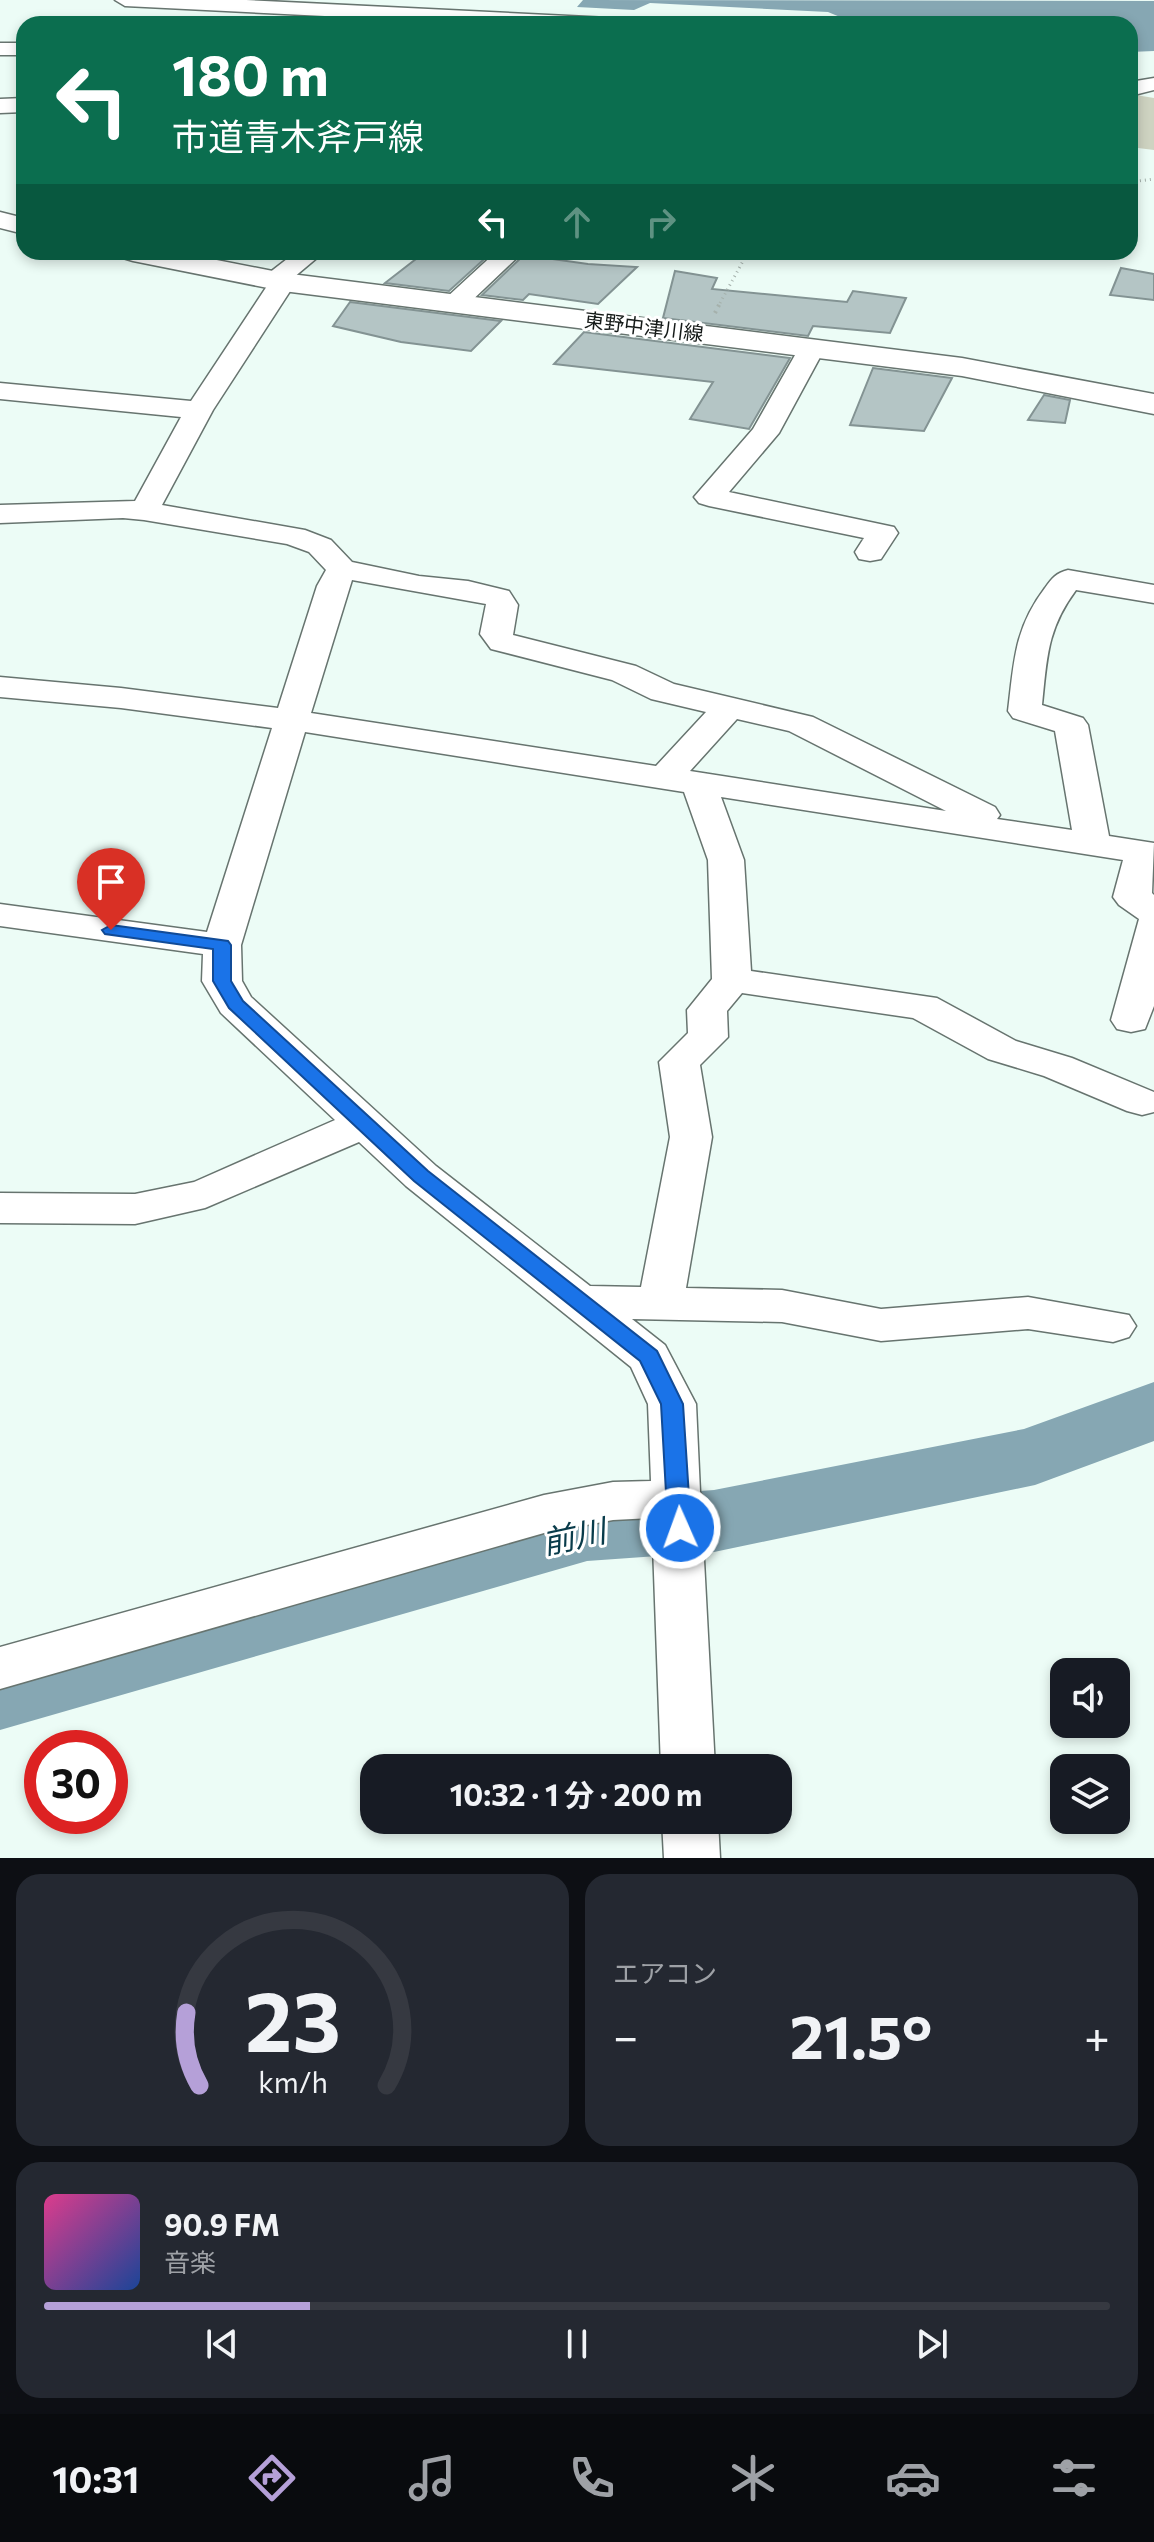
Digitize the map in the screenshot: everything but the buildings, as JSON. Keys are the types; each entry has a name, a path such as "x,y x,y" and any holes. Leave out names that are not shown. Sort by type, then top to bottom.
{"main road":[{"name":"東野中津川線","path":"173,260 278,281 962,367 1154,404"}],"street":[{"path":"125,0 467,16"},
{"path":"144,511 199,410 278,281 303,260"},
{"path":"455,303 502,260"},
{"path":"812,348 765,433 709,497 883,533 870,552"},
{"path":"0,391 199,410"},
{"path":"0,514 123,509 294,536 320,546 342,569 498,598 502,605 496,634 502,642 624,673 663,692 801,724 1013,831"},
{"path":"342,569 333,586 222,945 222,981 235,1004 362,1124 577,1302 649,1357 672,1404 679,1498 688,1754"},
{"path":"1093,845 1071,725 1025,711 1033,638 1043,612 1068,579 1154,594"},
{"path":"0,687 121,698 291,720 1148,854 1132,897 1154,912"},
{"path":"682,781 729,707"},
{"path":"661,1304 691,1137 679,1062 708,1037 707,1010 732,980 729,947 733,927 722,844 702,797 682,781"},
{"path":"0,915 222,945"},
{"path":"1131,1020 1154,924"},
{"path":"732,980 923,1007 1002,1050 1058,1067 1142,1102"},
{"path":"0,1208 135,1209 205,1194 362,1124"},
{"path":"577,1302 782,1306 881,1325 1028,1313 1113,1326"},
{"path":"0,1668 544,1514 613,1501 679,1498"},
{"path":"691,1834 692,1858"}],"path":[{"path":"703,335 744,260"}],"green space":[{"path":"1138,95 1154,98 1154,150 1138,148"}],"water":[{"path":"583,0 1154,1 1154,51 1138,52 1138,16 838,16 828,12 650,3 634,10 577,7"}],"waterway":[{"name":"前川","path":"0,1695 587,1530 714,1521 1035,1456 1154,1410"}],"route":[{"path":"111,930 222,945 222,981 235,1004 421,1176 649,1357 672,1404 680,1528"}]}
